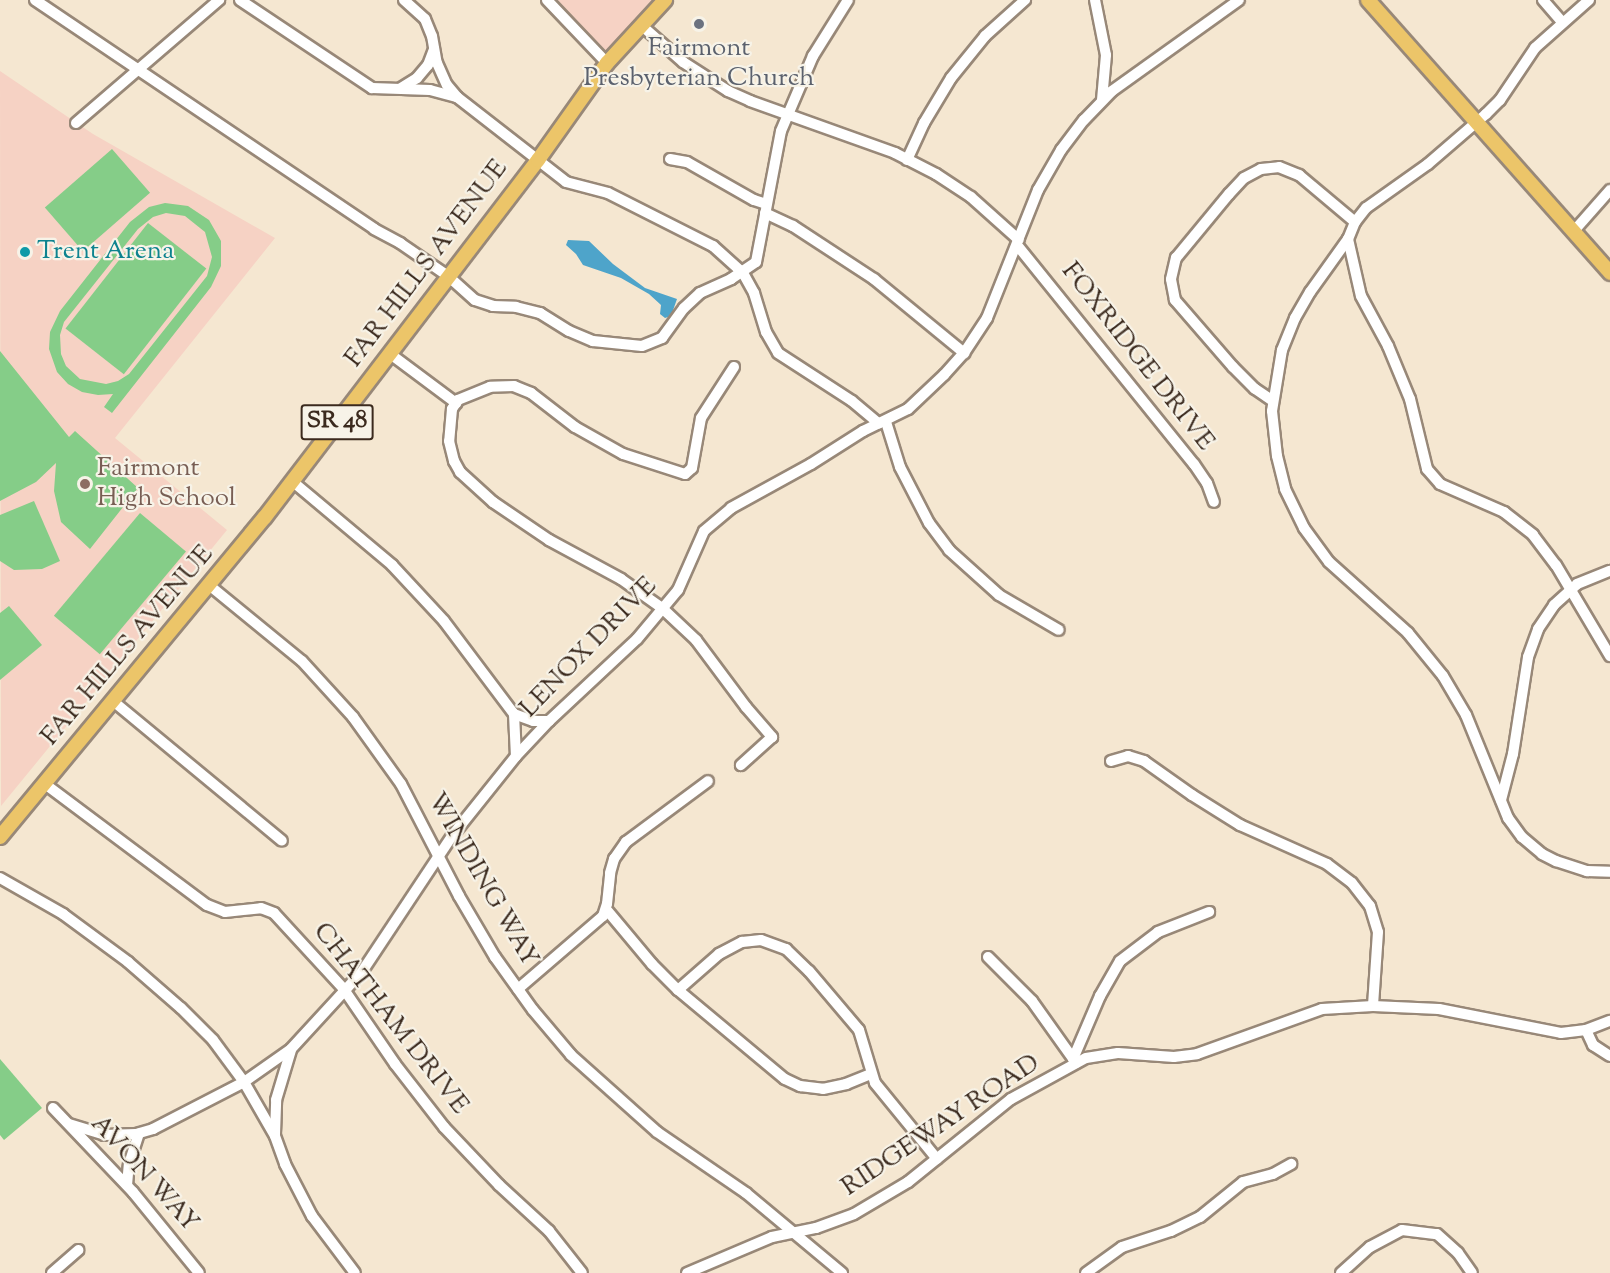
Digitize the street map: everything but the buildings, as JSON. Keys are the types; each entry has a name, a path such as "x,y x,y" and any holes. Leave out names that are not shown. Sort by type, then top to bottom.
{"main road":[{"name":"FAR HILLS AVENUE","path":"0,837 292,481 538,160 608,63 665,0"},
{"path":"1368,0 1610,273"}],"street":[{"path":"34,0 448,276 475,300 483,304 540,313 569,331 593,341 642,346 662,338 684,308 700,293 743,273 756,262 775,154 788,115 813,56 848,0"},
{"path":"76,123 219,0"},
{"path":"240,0 360,82 380,90 401,88 430,90 457,97"},
{"path":"404,0 425,19 432,36 441,74 457,97 572,185 608,193 702,240 726,256 743,273 754,293 766,332 778,353 883,423 900,467 929,523 949,550 999,595 1038,620 1059,630"},
{"path":"548,0 608,63"},
{"path":"907,160 924,123 951,78 985,36 1025,0"},
{"path":"1095,0 1106,55 1102,100"},
{"name":"LENOX DRIVE","path":"69,1124 104,1135 139,1134 164,1125 244,1082 291,1049 345,992 389,933 439,855 516,756 549,721 637,639 678,590 698,542 712,523 731,508 811,464 842,442 883,423 912,406 964,353 992,307 1049,169 1102,100 1239,0"},
{"path":"1543,0 1562,22"},
{"path":"1589,0 1535,48 1500,100 1476,123 1428,164 1374,201 1355,222 1348,239 1324,270 1295,318 1282,350 1273,401 1273,429 1282,480 1304,528 1329,562 1408,633 1443,676 1466,715 1512,825 1542,854 1571,867 1610,872"},
{"name":"FOXRIDGE DRIVE","path":"641,25 703,76 750,101 834,130 907,160 952,184 1018,242 1207,483 1214,502"},
{"path":"401,88 417,78 428,64 434,49"},
{"path":"670,159 687,162 754,200 874,279 964,353"},
{"path":"1273,401 1255,389 1233,367 1175,300 1171,279 1176,258 1244,178 1270,167 1279,167 1299,175 1355,222"},
{"path":"1573,232 1610,190"},
{"path":"1348,239 1361,296 1388,346 1410,399 1427,469 1440,484 1490,504 1519,522 1542,546 1610,656"},
{"path":"389,353 456,403"},
{"path":"734,367 701,418 693,468 689,472 672,471 623,454 575,427 531,393 514,386 476,390 456,403 449,428 451,453 460,472 470,482 518,520 621,579 662,608 696,640 746,707 772,736 741,765"},
{"path":"292,481 364,539 413,586 471,654 514,714 516,756"},
{"path":"1501,800 1513,754 1532,643 1545,617 1577,584 1610,571"},
{"name":"WINDING WAY","path":"209,585 268,631 338,699 401,784 476,925 518,989 571,1055 627,1108 692,1158 746,1193 842,1273"},
{"path":"113,700 282,841"},
{"path":"514,714 533,721 549,721"},
{"path":"1111,761 1128,756 1144,761 1240,825 1327,864 1352,883 1370,906 1378,932 1373,1006"},
{"path":"518,989 597,923 606,909 614,859 626,842 708,781"},
{"name":"CHATHAM DRIVE","path":"45,784 207,905 225,912 261,908 274,913 319,959 444,1127 499,1185 549,1231 582,1273"},
{"path":"0,878 63,914 128,962 199,1025 244,1082 275,1136 285,1164 312,1216 355,1273"},
{"path":"606,909 647,958 678,990 767,1065 795,1084 811,1088 834,1087 871,1074"},
{"path":"1075,1061 1100,996 1120,961 1156,933 1209,912"},
{"path":"678,990 730,947 749,940 782,946 802,963 859,1030 871,1074 882,1095 937,1159"},
{"path":"988,957 1032,1001 1075,1061"},
{"name":"RIDGEWAY ROAD","path":"687,1273 734,1251 794,1232 816,1228 854,1214 908,1182 996,1109 1075,1061 1100,1054 1183,1056 1312,1011 1373,1006 1464,1012 1550,1032 1586,1030 1610,1021"},
{"path":"1586,1030 1593,1045 1610,1056"},
{"name":"LENOX DRIVE","path":"275,1136 276,1100 291,1049"},
{"name":"AVON WAY","path":"53,1108 127,1185 199,1273"},
{"path":"127,1185 129,1164 139,1134"},
{"path":"1086,1273 1106,1256 1134,1241 1188,1224 1243,1182 1273,1174 1291,1164"},
{"path":"1341,1273 1370,1247 1402,1230 1437,1234 1458,1253 1472,1273"},
{"path":"52,1273 78,1250"}],"shaded area":[{"path":"547,0 665,0 607,63"},
{"name":"Fairmont High School","path":"0,71 93,134 275,238 115,438 227,530 1,806"}],"green space":[{"path":"112,149 150,193 83,251 45,207"},
{"path":"165,203 188,206 209,220 221,241 221,266 211,287 112,413 104,407 113,394 98,395 82,392 68,384 57,372 49,349 50,332 60,311 130,222 149,207","holes":["166,213 185,216 205,232 212,257 207,276 129,374 118,381 106,384 80,379 66,366 61,354 60,335 64,322 138,229 153,217"]},
{"path":"148,223 206,269 124,374 66,329"},
{"path":"0,351 69,437 75,431 138,488 90,549 61,522 54,491 56,463 36,482 0,501"},
{"path":"34,501 60,561 42,569 14,570 0,561 0,515"},
{"path":"140,513 186,552 100,654 54,616"},
{"path":"9,606 42,645 0,680 0,613"},
{"path":"0,1059 42,1108 4,1140 0,1135"}],"water":[{"path":"568,240 589,241 613,264 645,288 677,299 671,316 665,318 660,314 661,305 649,294 621,278 583,265 566,245"}],"place":[{"name":"Fairmont Presbyterian Church","path":"699,24"},
{"name":"Trent Arena","path":"25,252"},
{"name":"Fairmont High School","path":"85,484"}]}
